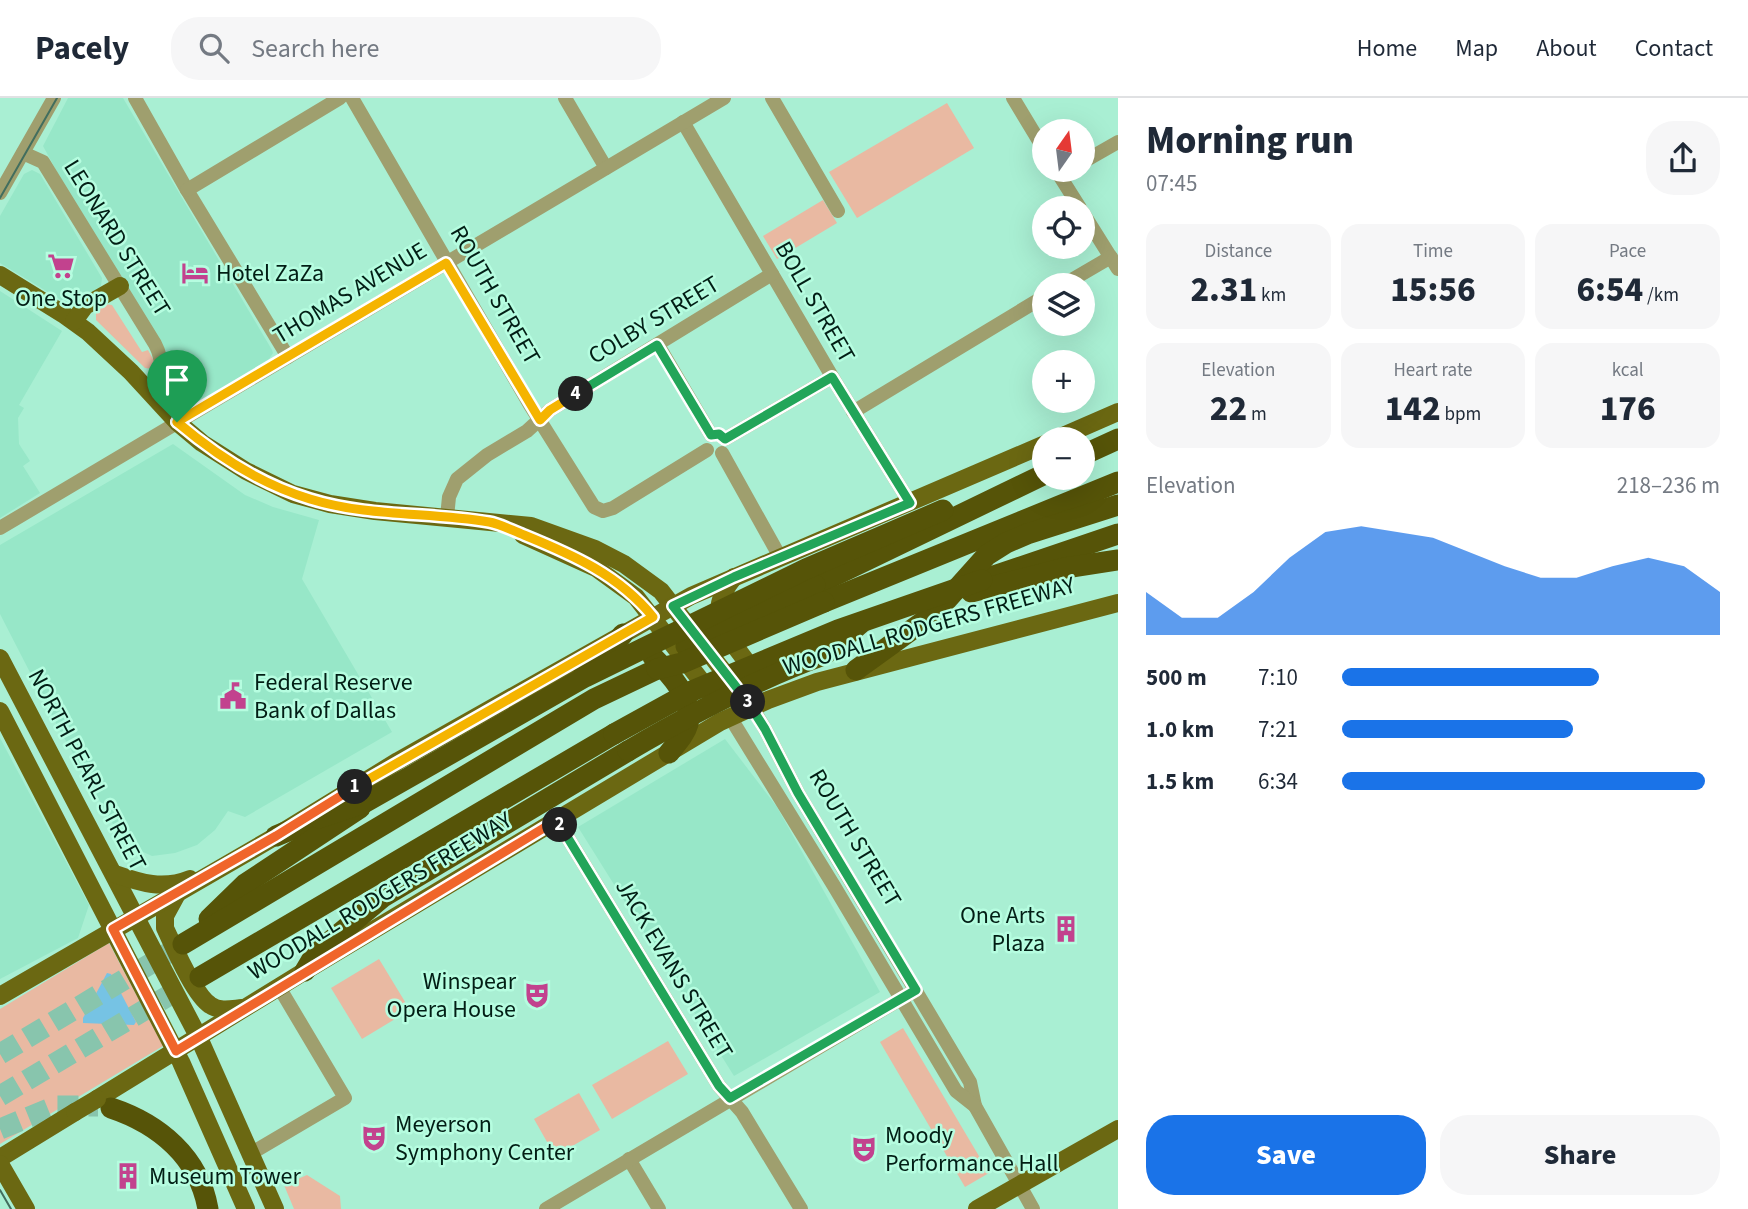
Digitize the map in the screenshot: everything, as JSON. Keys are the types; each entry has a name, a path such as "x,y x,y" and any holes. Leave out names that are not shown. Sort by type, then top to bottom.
{"highway":[{"path":"1095,450 1118,439"},
{"path":"657,669 676,651 1032,480"},
{"path":"669,752 687,727 689,710 674,681 650,655 637,648 622,649 603,658 293,851 245,884 183,944 594,699 657,669 682,663 1118,482"},
{"path":"276,836 364,803 585,677 806,569 943,510 1002,494"},
{"path":"856,670 934,613 987,555 1027,534 1118,505"},
{"path":"838,630 1118,534"},
{"path":"838,630 1018,579 1118,560"},
{"path":"306,971 315,954 383,897 689,714 756,682 824,655 861,623"},
{"name":"WOODALL RODGERS FREEWAY","path":"200,977 692,691 838,630"},
{"path":"603,658 623,634"},
{"path":"104,1104 135,1116 169,1139 189,1161 205,1190 208,1209"}],"main road":[{"path":"0,275 75,321 109,350 177,422 228,461 293,494 353,508 494,523"},
{"path":"75,321 85,306 120,286"},
{"path":"1084,427 1118,412"},
{"path":"0,996 135,915 207,877 398,761 673,606 734,577 1032,450"},
{"name":"ROUTH STREET","path":"494,523 530,526 595,549 643,577 661,591 752,707"},
{"name":"ROUTH STREET","path":"494,523 596,568 636,597 730,717"},
{"path":"734,577 720,598 719,619 753,671 780,684 817,682"},
{"name":"WOODALL RODGERS FREEWAY","path":"0,1158 75,1112 104,1104 176,1051 279,987 730,717 817,682 856,670 1118,603"},
{"name":"NORTH PEARL STREET","path":"0,658 199,1038 275,1209"},
{"name":"NORTH PEARL STREET","path":"0,711 176,1051 246,1209"},
{"path":"115,874 155,886 169,886 194,877 207,877"},
{"path":"177,894 164,916 165,929 201,998 211,1007 222,1010 247,1008"},
{"path":"977,1209 1118,1129"},
{"path":"0,1164 26,1209"}],"street":[{"path":"0,193 54,98"},
{"path":"135,98 288,357"},
{"path":"187,190 340,98"},
{"name":"ROUTH STREET","path":"352,98 446,263 594,507 603,511 613,508 716,444"},
{"path":"565,98 606,168"},
{"name":"THOMAS AVENUE","path":"0,528 724,98"},
{"path":"772,98 838,211"},
{"path":"1013,98 1032,129"},
{"name":"BOLL STREET","path":"683,122 832,377 910,503"},
{"path":"1096,155 1118,142"},
{"name":"LEONARD STREET","path":"23,153 43,162 160,355 162,368 157,400"},
{"path":"1091,273 1114,263 1095,232"},
{"name":"COLBY STREET","path":"447,517 450,497 457,479 487,455 527,432 550,410 772,274"},
{"path":"853,412 1032,304"},
{"path":"657,345 780,557"},
{"path":"716,444 832,377"},
{"name":"ROUTH STREET","path":"752,707 798,793 970,1082 975,1106 1033,1209"},
{"name":"ROUTH STREET","path":"730,717 956,1091 975,1106"},
{"name":"JACK EVANS STREET","path":"557,820 719,1086 742,1112 801,1209"},
{"path":"250,1154 345,1098 279,987"},
{"path":"546,1209 916,990"},
{"path":"629,1159 659,1209"}],"shaded area":[{"path":"68,98 123,98 272,350 269,359 190,408 178,407 168,395 165,371 43,146"},
{"path":"947,103 974,148 857,218 829,172"},
{"path":"32,170 40,174 102,278 101,286 75,304 66,303 0,263 0,216 24,174"},
{"path":"823,200 837,223 777,259 763,236"},
{"path":"0,291 62,331 19,405 24,408 18,418 19,444 30,461 23,466 40,493 0,518"},
{"path":"105,304 112,305 142,352 148,350 153,359 153,369 145,368 96,320 96,312"},
{"path":"173,444 245,495 273,507 319,520 302,579 392,732 245,817 228,811 215,830 197,845 175,853 152,856 130,846 118,833 58,727 0,614 0,545"},
{"path":"0,738 89,905 78,938 0,979"},
{"path":"725,739 777,807 880,992 734,1076 578,827"},
{"path":"109,943 163,1046 0,1144 0,1009"},
{"path":"379,959 410,1010 362,1039 331,988"},
{"path":"903,1028 989,1173 965,1187 880,1042"},
{"path":"668,1041 688,1074 612,1119 592,1085"},
{"path":"579,1093 600,1130 555,1156 534,1119"},
{"path":"307,1175 340,1196 341,1209 294,1209 284,1185"}],"water":[{"path":"107,973 111,974 136,1022 134,1025 83,1023 83,1018"}],"tunnel":[{"path":"0,1054 175,949"},
{"path":"0,1096 200,977"},
{"path":"0,1129 56,1106 98,1106"}],"tram line":[{"path":"0,198 57,98"},
{"path":"0,1190 11,1209"}],"place":[{"name":"One Stop","path":"61,266"},
{"name":"Hotel ZaZa","path":"195,273"},
{"name":"Federal Reserve Bank of Dallas","path":"233,696"},
{"name":"One Arts Plaza","path":"1066,929"},
{"name":"Winspear Opera House","path":"537,995"},
{"name":"Meyerson Symphony Center","path":"374,1138"},
{"name":"Moody Performance Hall","path":"864,1149"},
{"name":"Museum Tower","path":"128,1176"}],"route":[{"path":"446,263 540,420 550,410 657,345 711,435 719,434 725,439 832,377 910,503 734,577 673,606 752,707 798,793 916,990 730,1098 719,1086 557,820 176,1051 113,929 276,836 398,761 653,617 636,597 616,581 596,568 539,541 494,523 353,508 293,494 228,461 177,422 446,263"}]}
